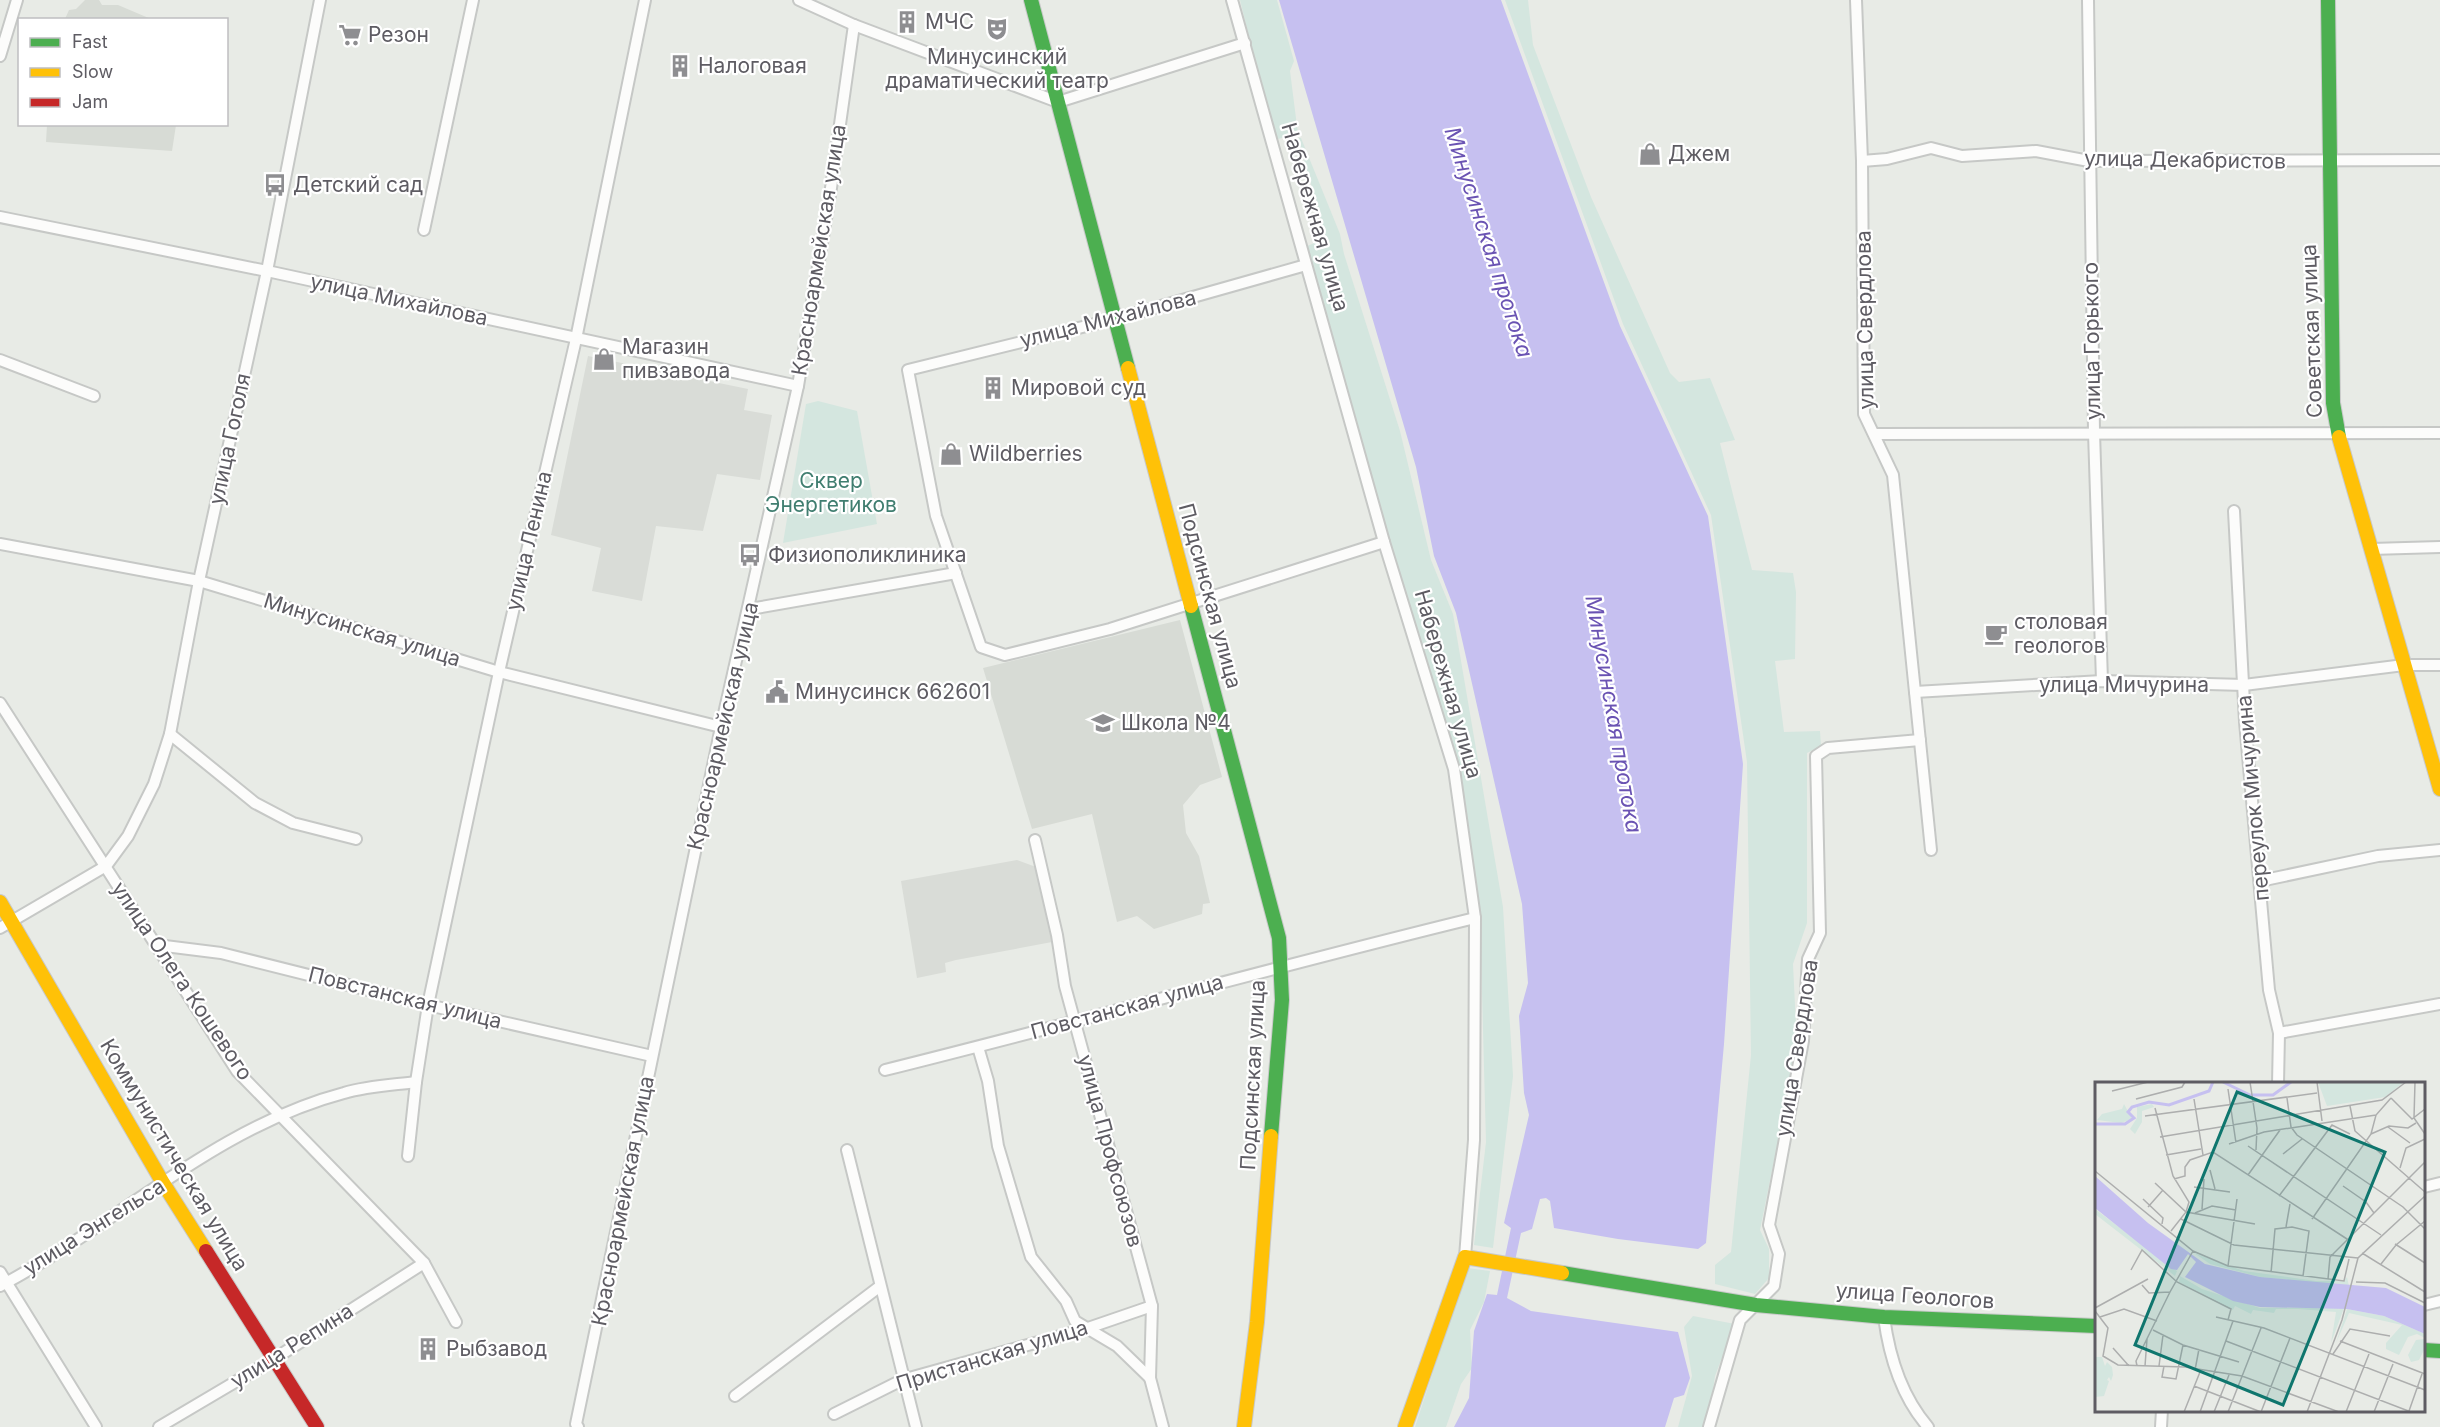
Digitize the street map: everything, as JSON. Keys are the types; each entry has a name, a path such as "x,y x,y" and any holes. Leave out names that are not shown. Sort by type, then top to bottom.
{"street":[{"path":"0,56 17,0"},
{"name":"улица Гоголя","path":"106,866 128,836 153,784 170,735 199,581 267,271 320,0"},
{"path":"424,230 473,0"},
{"name":"улица Ленина","path":"408,1156 428,1005 499,672 576,339 645,0"},
{"path":"799,0 854,25 1058,102 1245,43"},
{"name":"Подсинская улица","path":"1031,0 1279,939 1282,1000 1257,1322 1244,1427"},
{"name":"Набережная улица","path":"1232,0 1384,542 1454,769 1475,918 1474,1140 1465,1257 1405,1427"},
{"name":"улица Свердлова","path":"1856,0 1862,161 1864,414 1893,475 1931,850"},
{"name":"улица Горького","path":"2088,0 2094,432 2102,681"},
{"name":"Советская улица","path":"2328,0 2333,403 2338,434 2440,789"},
{"name":"Красноармейская улица","path":"577,1425 721,728 750,609 798,386 830,195 854,25"},
{"name":"улица Декабристов","path":"1862,161 1887,159 1930,148 1962,156 2036,151 2089,161 2440,160"},
{"name":"улица Михайлова","path":"0,217 267,271 798,386"},
{"name":"улица Михайлова","path":"956,573 936,516 908,370 1115,320 1306,265"},
{"path":"0,360 94,396"},
{"path":"1875,434 2440,433"},
{"name":"переулок Мичурина","path":"2234,511 2244,685 2269,990 2279,1033 2278,1082"},
{"path":"750,609 956,573 981,647 1005,655 1110,629 1384,542"},
{"name":"Минусинская улица","path":"0,544 199,581 499,672 721,728"},
{"path":"2371,549 2440,547"},
{"name":"улица Мичурина","path":"1915,692 2102,681 2244,685 2404,665 2440,665"},
{"name":"улица Олега Кошевого","path":"0,703 237,1071 424,1263 456,1322"},
{"path":"170,735 255,803 293,823 356,839"},
{"name":"улица Свердлова","path":"1709,1427 1740,1320 1774,1286 1779,1254 1769,1226 1803,1041 1808,959 1820,933 1816,756 1828,748 1920,740"},
{"name":"улица Профсоюзов","path":"1035,840 1075,1023 1087,1060 1152,1306 1150,1378 1163,1427"},
{"path":"2260,881 2378,856 2440,849"},
{"path":"6,925 106,866"},
{"name":"Коммунистическая улица","path":"0,902 6,925 163,1183 317,1427"},
{"name":"Повстанская улица","path":"885,1070 1075,1023 1280,966 1475,918"},
{"name":"Повстанская улица","path":"157,945 221,953 428,1005 652,1056"},
{"path":"2279,1033 2440,1004"},
{"path":"978,1047 988,1081 998,1146 1032,1257 1066,1301 1075,1321 1117,1346 1150,1378"},
{"path":"282,1116 344,1093 416,1082"},
{"name":"улица Энгельса","path":"2,1284 226,1143 282,1116"},
{"path":"847,1150 902,1380 916,1427"},
{"path":"2425,1187 2440,1183"},
{"name":"улица Геологов","path":"1465,1257 1732,1299 1756,1305 1884,1317 2095,1326"},
{"name":"улица Репина","path":"159,1427 274,1359 424,1263"},
{"path":"0,1272 2,1284 96,1427"},
{"path":"735,1396 879,1287"},
{"path":"2425,1305 2440,1301"},
{"name":"Пристанская улица","path":"834,1414 902,1380 1085,1329 1152,1306"},
{"path":"1884,1317 1888,1352 1909,1399 1928,1427"},
{"path":"2425,1350 2440,1351"},
{"path":"2161,1427 2162,1412"}],"shaded area":[{"path":"85,0 99,0 102,5 118,5 149,18 65,18 69,10 76,9"},
{"path":"47,126 176,126 172,151 46,142"},
{"path":"588,356 748,389 744,410 772,415 760,480 717,474 703,531 656,526 642,601 592,591 601,548 551,535"},
{"name":"Школа №4","path":"1180,620 1222,777 1200,785 1183,805 1186,833 1199,856 1210,903 1203,904 1202,914 1154,929 1137,916 1117,922 1092,814 1032,829 983,668"},
{"path":"1017,860 1036,867 1052,942 956,960 945,963 946,972 917,978 901,881"}],"green space":[{"path":"1240,0 1277,0 1294,61 1290,71 1298,134 1274,140"},
{"path":"1505,0 1528,0 1533,45 1591,197 1670,373 1679,382 1710,378 1735,440 1720,443 1752,570 1793,573 1796,592 1795,659 1775,661 1784,732 1820,731 1821,746 1807,753 1807,923 1793,964 1797,1047 1760,1230 1769,1249 1769,1278 1755,1294 1715,1284 1715,1265 1731,1252 1751,1055 1747,762 1711,515 1623,324"},
{"path":"1298,138 1301,138 1340,234 1344,254 1400,431 1431,560 1453,614 1503,907 1513,1076 1493,1248 1474,1245 1486,1142 1480,918 1458,767 1388,541 1305,247 1326,238"},
{"name":"Сквер Энергетиков","path":"818,401 857,411 877,524 783,543 806,404"},
{"path":"1467,1268 1490,1271 1484,1302 1470,1330 1472,1368 1461,1384 1446,1427 1415,1427"},
{"path":"1693,1316 1735,1324 1715,1376 1708,1427 1678,1427 1692,1376 1684,1327"}],"water":[{"name":"Минусинская протока","path":"1279,0 1501,0 1620,326 1708,516 1743,764 1724,1044 1706,1243 1698,1249 1554,1228 1550,1201 1546,1198 1540,1199 1532,1229 1521,1233 1507,1298 1531,1311 1678,1332 1690,1378 1684,1395 1674,1398 1665,1427 1454,1427 1469,1398 1474,1331 1487,1294 1497,1295 1511,1228 1504,1223 1529,1115 1524,1093 1519,1016 1528,983 1522,904 1456,613 1434,556 1416,467"}],"traffic: fast":[{"path":"1031,0 1128,368"},
{"path":"2328,0 2333,403 2339,437"},
{"path":"1191,606 1279,938 1282,1000 1271,1136"},
{"path":"1562,1273 1756,1305 1884,1317 2095,1326"},
{"path":"2425,1350 2440,1351"}],"traffic: slow":[{"path":"1128,368 1191,606"},
{"path":"2339,437 2440,789"},
{"path":"0,902 163,1183 206,1251"},
{"path":"1244,1427 1257,1322 1271,1136"},
{"path":"1405,1427 1465,1257 1562,1273"}],"traffic: jam":[{"path":"206,1251 317,1427"}],"place":[{"name":"МЧС","path":"907,22"},
{"name":"Минусинский драматический театр","path":"997,29"},
{"name":"Резон","path":"350,35"},
{"name":"Налоговая","path":"680,66"},
{"name":"Джем","path":"1650,154"},
{"name":"Детский сад","path":"275,185"},
{"name":"Магазин пивзавода","path":"604,359"},
{"name":"Мировой суд","path":"993,388"},
{"name":"Wildberries","path":"951,454"},
{"name":"Физиополиклиника","path":"750,555"},
{"name":"столовая геологов","path":"1996,634"},
{"name":"Минусинск 662601","path":"777,692"},
{"name":"Школа №4","path":"1103,723"},
{"name":"Рыбзавод","path":"428,1349"}]}
